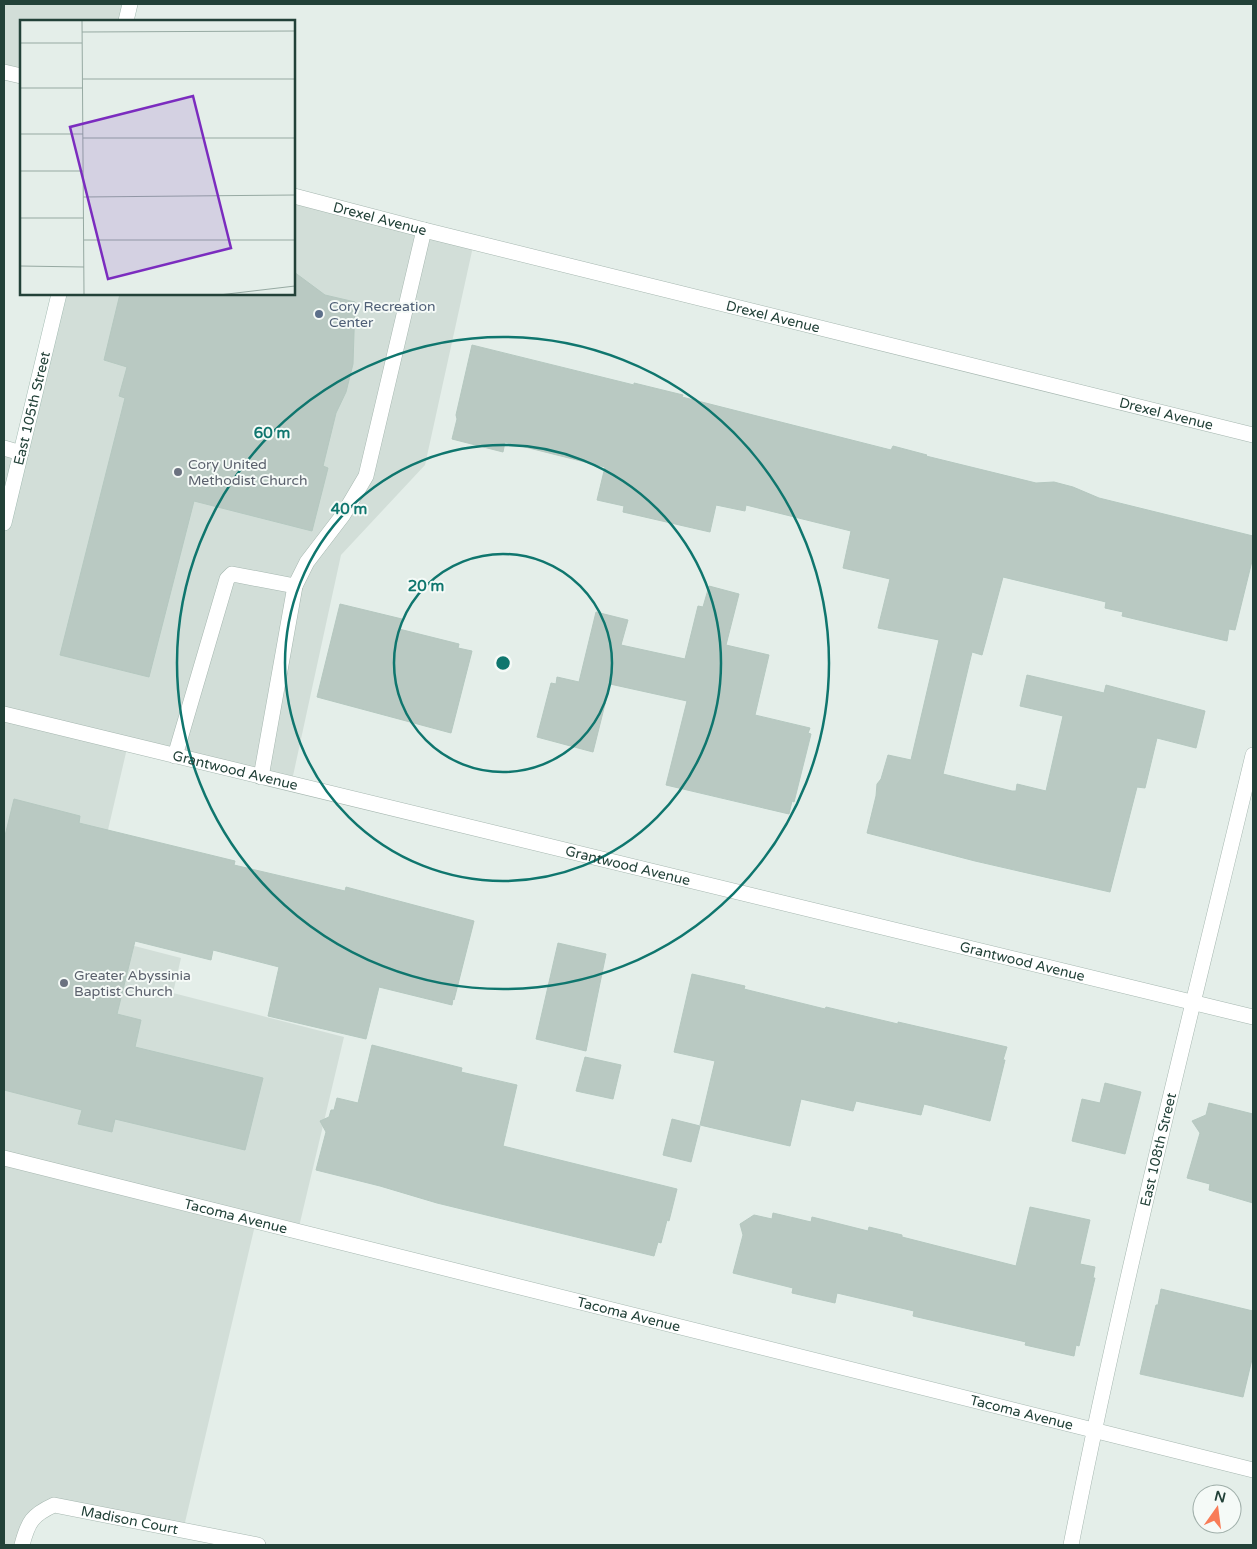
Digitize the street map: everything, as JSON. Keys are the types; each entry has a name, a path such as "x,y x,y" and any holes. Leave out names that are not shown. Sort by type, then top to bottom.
{"street":[{"path":"126,20 130,4"},
{"path":"4,72 20,76"},
{"name":"Drexel Avenue","path":"295,196 424,230 1253,435"},
{"path":"261,777 295,586 307,562 343,515 366,476 424,230"},
{"name":"East 105th Street","path":"4,523 59,295"},
{"path":"4,448 21,453"},
{"path":"174,756 227,579 232,574 295,586"},
{"name":"Grantwood Avenue","path":"4,714 1253,1017"},
{"name":"East 108th Street","path":"1071,1545 1094,1431 1253,755"},
{"name":"Tacoma Avenue","path":"4,1158 1253,1470"},
{"name":"Madison Court","path":"22,1545 26,1532 37,1514 54,1505 258,1545"}],"shaded area":[{"path":"4,4 130,4 126,20 20,20 20,76 4,72"},
{"path":"295,196 474,242 425,465 341,555 291,785 128,744 84,933 181,958 173,993 344,1037 298,1231 256,1221 183,1531 54,1505 37,1514 22,1545 4,1545 4,448 20,452 59,295 295,295"}],"building":[{"path":"295,273 325,295 355,302 353,364 346,392 336,413 323,466 328,468 312,531 194,501 149,677 60,655 125,398 119,396 127,367 104,360 120,295 295,295"},
{"path":"472,345 634,385 634,383 683,395 682,397 891,450 893,446 1036,483 1054,482 1073,487 1099,498 1253,536 1253,557 1235,630 1229,629 1227,641 1122,616 1123,612 1105,608 1106,602 1003,577 982,655 972,652 943,774 1012,791 1016,791 1017,784 1046,791 1063,716 1020,706 1027,675 1104,693 1106,685 1205,711 1196,748 1157,738 1145,788 1137,787 1110,892 975,861 867,833 877,784 881,779 888,755 911,760 939,640 878,628 890,579 843,568 851,531 746,505 745,511 716,505 710,532 623,512 624,506 597,500 605,467 505,442 503,452 452,439"},
{"path":"709,586 739,594 726,645 769,655 755,715 810,728 808,733 811,734 794,802 792,801 789,814 666,785 687,701 610,684 593,752 537,737 551,683 556,684 557,677 579,682 596,612 628,620 621,645 685,659 698,606 703,607"},
{"path":"340,604 402,619 399,629 459,644 458,648 472,651 451,733 317,697"},
{"path":"14,799 80,816 79,823 235,861 234,865 345,891 346,887 474,921 452,1005 379,987 366,1039 268,1016 279,967 213,950 211,960 135,941 117,1014 141,1020 135,1047 263,1078 245,1150 115,1119 112,1132 78,1124 82,1110 4,1090 4,840"},
{"path":"558,943 606,954 586,1051 536,1039"},
{"path":"692,974 745,986 744,989 825,1009 826,1007 898,1024 898,1022 1007,1047 990,1121 924,1104 921,1115 856,1101 853,1111 801,1099 790,1146 700,1125 715,1061 674,1052"},
{"path":"372,1045 462,1068 461,1072 517,1085 503,1146 677,1189 669,1221 667,1220 661,1243 658,1242 654,1256 437,1203 316,1170 326,1132 320,1121 329,1117 331,1110 334,1110 337,1098 358,1103"},
{"path":"585,1057 621,1065 613,1099 576,1091"},
{"path":"1105,1083 1141,1092 1125,1154 1072,1141 1082,1099 1100,1103"},
{"path":"1209,1103 1253,1114 1253,1203 1209,1190 1210,1184 1187,1178 1200,1133 1192,1121 1206,1115"},
{"path":"672,1119 700,1126 691,1162 663,1155"},
{"path":"1030,1207 1090,1220 1080,1264 1095,1267 1093,1278 1095,1278 1079,1346 1076,1345 1074,1356 1025,1345 1026,1342 913,1316 914,1311 837,1293 835,1303 792,1293 793,1288 733,1273 743,1235 740,1224 754,1215 772,1219 773,1213 811,1222 812,1217 868,1231 869,1227 1016,1266"},
{"path":"1161,1289 1253,1311 1253,1355 1243,1397 1140,1374"}],"place":[{"name":"Cory Recreation Center","path":"319,314"},
{"name":"Cory United Methodist Church","path":"178,472"},
{"name":"Greater Abyssinia Baptist Church","path":"64,983"}]}
